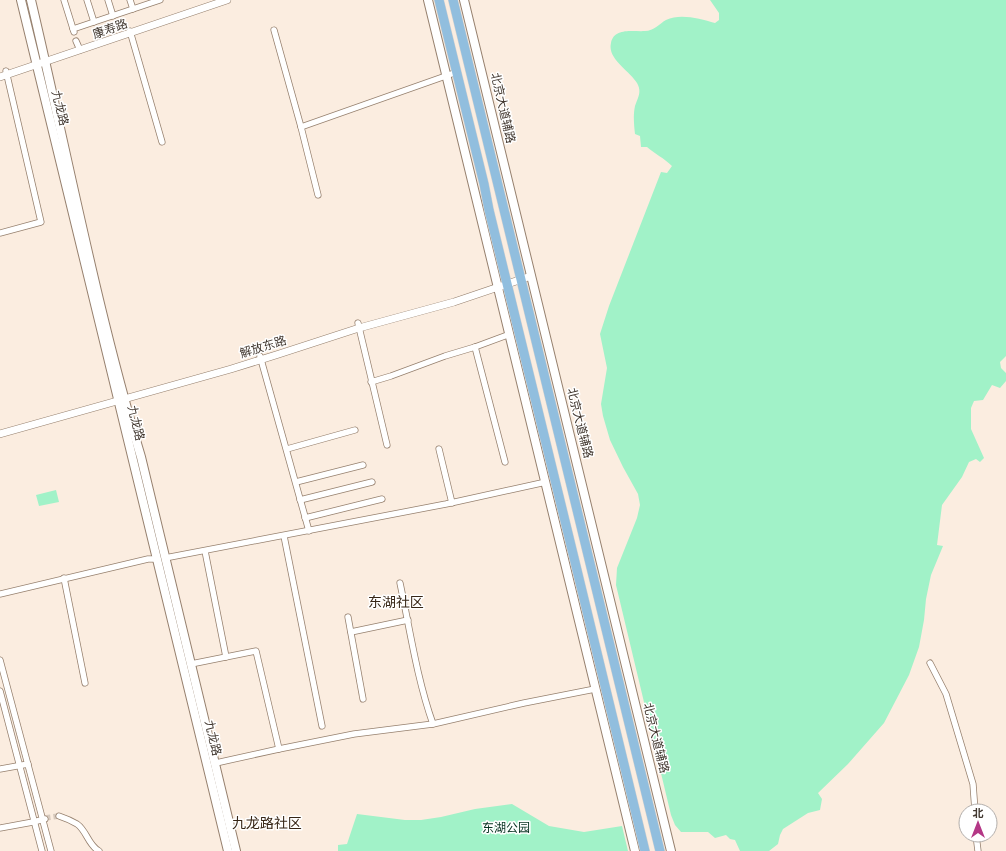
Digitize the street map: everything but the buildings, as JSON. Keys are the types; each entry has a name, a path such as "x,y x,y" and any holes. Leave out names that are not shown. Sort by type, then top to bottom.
{"main road":[{"name":"九龙路","path":"21,0 41,61 66,158 120,398 161,558 191,664 236,851"},
{"name":"九龙路","path":"30,0 41,61"},
{"path":"428,0 502,283 645,851"},
{"path":"439,0 457,72 502,283 510,334 635,851"},
{"path":"453,0 660,851"},
{"name":"北京大道辅路","path":"464,0 671,851"},
{"name":"九龙路","path":"161,558 228,851"}],"street":[{"path":"64,0 73,30 152,1 160,0"},
{"path":"87,0 94,22"},
{"path":"108,0 113,16"},
{"path":"130,0 133,9"},
{"name":"康寿路","path":"130,32 218,0"},
{"name":"康寿路","path":"3,74 78,46 130,32 226,0"},
{"path":"274,30 318,195"},
{"path":"130,32 162,142"},
{"path":"301,127 457,72"},
{"path":"0,233 41,222 3,74"},
{"name":"解放东路","path":"0,434 260,358 358,326 531,274"},
{"path":"358,326 387,445"},
{"path":"371,382 510,334"},
{"path":"475,347 505,462"},
{"path":"260,358 309,531"},
{"name":"解放东路","path":"0,429 120,398"},
{"path":"287,449 355,430"},
{"path":"440,449 452,503"},
{"path":"296,482 363,465"},
{"path":"300,500 372,482"},
{"path":"0,594 148,559 205,551 284,536 452,503 546,482"},
{"path":"305,518 382,499"},
{"path":"284,536 322,726"},
{"path":"205,551 226,657"},
{"path":"64,578 84,683"},
{"path":"400,583 426,701 433,724"},
{"path":"348,617 363,699"},
{"path":"351,632 408,620"},
{"path":"191,664 256,651 279,749"},
{"path":"0,660 44,819 51,851"},
{"path":"930,663 946,694 973,784 974,803"},
{"path":"216,763 354,734 433,724 524,703 595,689"},
{"path":"0,690 33,822 42,851"},
{"path":"0,769 28,764"},
{"path":"59,816 77,824 86,835 90,843 99,851"},
{"path":"0,828 44,819"}],"green space":[{"path":"710,0 1006,0 1006,356 1000,362 1001,368 1006,373 1006,381 1000,388 992,385 983,400 974,401 971,408 971,429 984,458 980,462 976,459 969,462 962,477 942,505 937,545 943,546 931,575 919,647 909,675 884,723 848,764 818,793 822,799 820,810 808,813 783,829 778,844 769,851 740,851 735,840 730,839 726,835 715,838 708,832 681,832 675,825 671,815 616,585 617,568 637,518 640,505 638,494 610,440 601,404 607,368 600,334 609,306 661,172 667,173 672,166 647,147 641,147 640,136 635,134 634,120 635,106 639,89 634,78 612,54 611,43 613,38 620,32 648,31 672,18 690,17 715,23 719,20 719,13"},
{"path":"56,490 59,502 39,506 36,495"},
{"name":"东湖公园","path":"512,804 549,826 584,832 622,826 628,851 338,851 338,845 347,844 357,814 405,820 421,820 475,809"}],"tunnel":[{"path":"45,818 59,816"}],"district":[{"name":"东湖社区","path":"396,602"},
{"name":"九龙路社区","path":"267,823"}]}
